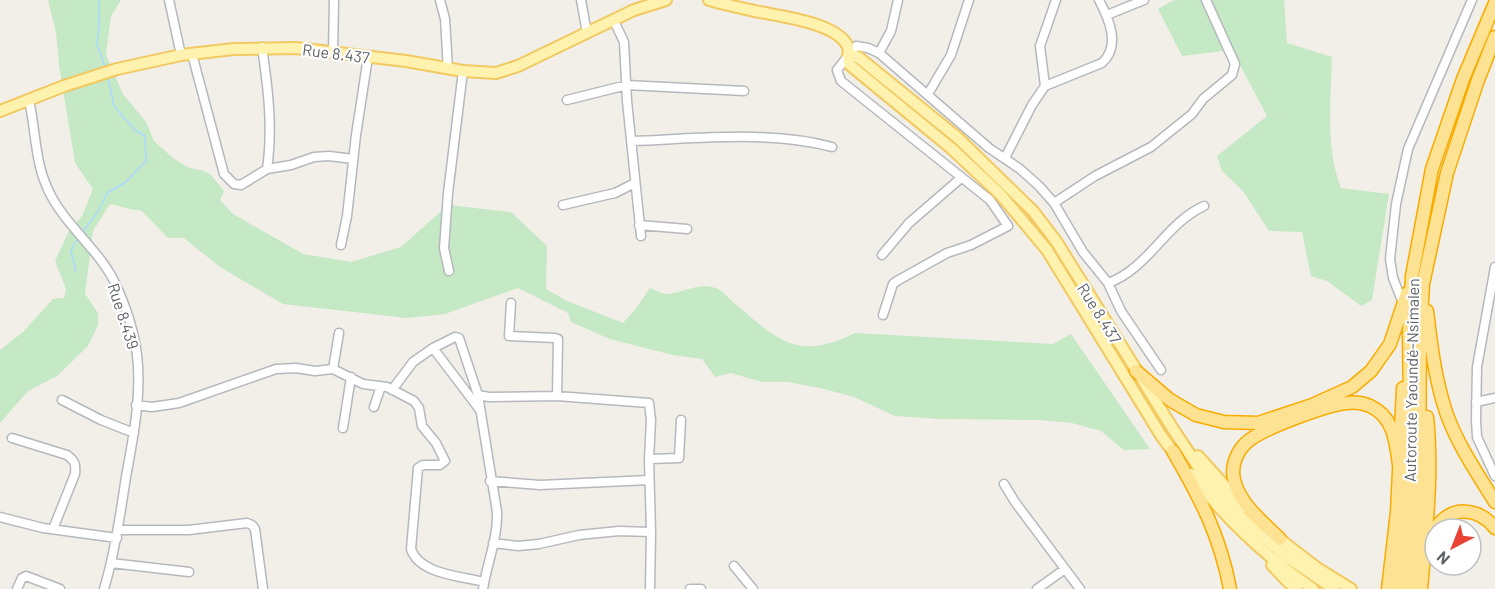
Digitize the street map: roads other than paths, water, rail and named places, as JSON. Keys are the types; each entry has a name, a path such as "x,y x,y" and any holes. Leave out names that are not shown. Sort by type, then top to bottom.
{"highway":[{"name":"Autoroute Yaoundé-Nsimalen","path":"1411,589 1419,486 1412,276 1432,169 1463,79 1495,3"},
{"name":"Autoroute Yaoundé-Nsimalen","path":"1399,589 1408,516 1414,334 1447,173 1495,37"},
{"path":"1136,371 1170,400 1196,415 1224,422 1258,423 1312,405 1352,387 1371,371 1390,344 1412,276"},
{"path":"1423,284 1434,366 1446,412 1462,450 1495,502"},
{"path":"1388,589 1396,512 1401,412 1414,334"},
{"path":"1414,334 1430,444 1427,526 1421,589"},
{"path":"1280,539 1240,496 1235,484 1233,470 1237,455 1255,436 1269,428 1335,405 1359,403 1370,406 1387,419 1396,439 1399,465"},
{"path":"1173,451 1210,519 1219,542 1230,589"},
{"path":"1446,517 1461,511 1473,512 1483,516 1495,528"},
{"path":"1422,572 1423,567"}],"main road":[{"name":"Rue 8.437","path":"0,111 64,86 107,73 186,55 262,47 297,48 487,74 504,71 650,4 666,0"},
{"name":"Rue 8.437","path":"709,0 789,17 821,27 841,39 848,47 850,65 951,148 992,187 1022,220 1047,250 1173,451 1218,506 1248,538 1313,589"},
{"name":"Rue 8.437","path":"848,55 858,57 958,138 1033,211 1056,241 1203,474 1243,519 1287,557 1334,589"},
{"path":"1173,429 1253,517 1317,568 1351,589"},
{"path":"1248,538 1297,589"}],"street":[{"path":"170,0 224,174 234,184 241,185 267,169 321,156 353,159"},
{"path":"333,53 334,0"},
{"path":"440,0 445,19 448,69"},
{"path":"581,0 587,33"},
{"path":"879,53 891,31 898,0"},
{"path":"928,94 951,55 969,0"},
{"path":"1045,86 1040,46 1056,0"},
{"path":"1005,158 1032,105 1045,86 1102,63 1109,56 1112,50 1112,40 1107,15 1099,0"},
{"path":"1107,15 1144,0"},
{"path":"1054,203 1095,176 1151,147 1192,114 1203,99 1232,75 1235,64 1206,0"},
{"path":"1403,303 1393,278 1390,259 1396,204 1408,149 1472,0"},
{"path":"614,21 624,42 641,236"},
{"path":"883,315 893,284 897,281 947,254 1008,226 990,200 842,81 837,70 856,46 879,53 989,148 1039,186 1054,203 1083,252 1108,283 1121,311 1161,370"},
{"path":"262,47 269,96 271,143 267,169"},
{"path":"341,245 347,216 368,57"},
{"path":"449,271 444,248 448,193 463,71"},
{"path":"567,100 627,85 744,91"},
{"name":"Rue 8.439","path":"29,100 40,170 54,201 110,273 127,313 137,352 139,369 134,433 118,534 104,589"},
{"path":"631,141 773,137 814,142 832,147"},
{"path":"882,255 909,223 961,178"},
{"path":"563,205 615,193 635,183"},
{"path":"1108,283 1133,269 1183,218 1204,206"},
{"path":"639,225 687,229"},
{"path":"1495,267 1480,345 1476,402 1477,437 1495,476"},
{"path":"511,303 509,336 558,339 557,396"},
{"path":"333,369 339,333"},
{"path":"136,405 152,407 179,403 276,369 296,368 315,371 333,369 363,384 381,386 414,401 419,408 422,426 436,443 445,461 440,465 423,465 418,468 411,549 414,558 424,567 483,586 498,530 497,512 478,395 459,338 455,337 433,348 412,362 392,390"},
{"path":"433,348 480,410"},
{"path":"343,428 351,377"},
{"path":"374,407 381,386"},
{"path":"478,395 489,397 557,396 649,403 651,420 650,589"},
{"path":"1476,402 1495,398"},
{"path":"63,400 101,420 134,433"},
{"path":"649,459 679,458 681,420"},
{"path":"12,438 67,455 74,460 75,474 53,529"},
{"path":"490,480 540,484 649,480"},
{"path":"1004,484 1080,589"},
{"path":"0,517 53,529 118,534 189,530 247,523 255,529 264,589"},
{"path":"493,543 518,546 590,534 620,531 651,532"},
{"path":"111,563 189,572"},
{"path":"734,566 753,589"},
{"path":"1037,589 1065,569"},
{"path":"17,589 23,576 48,587 60,589"},
{"path":"690,589 701,589"}],"waterway":[{"path":"99,0 97,44 105,67"},
{"path":"82,233 99,210 107,193 126,182 146,161 145,136 135,130 114,106 108,77"},
{"path":"76,272 71,251 77,239"}]}
